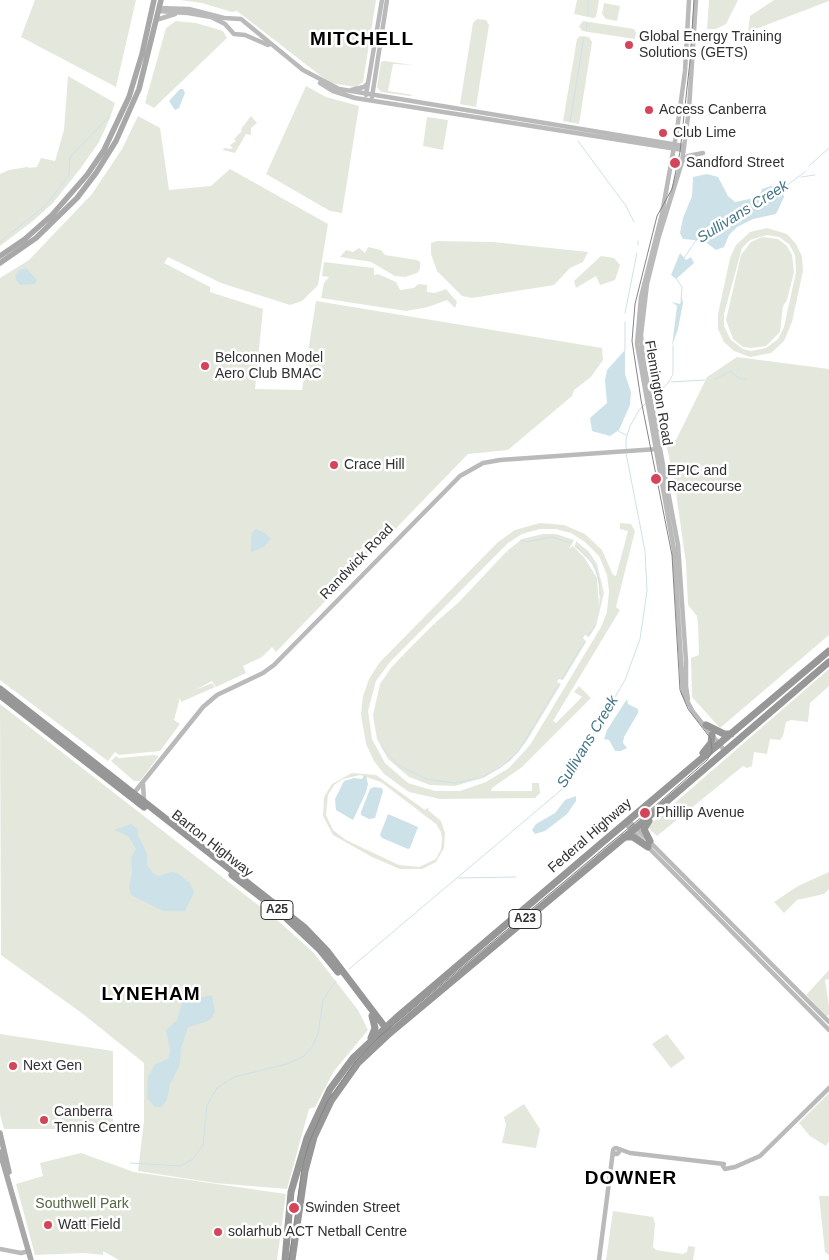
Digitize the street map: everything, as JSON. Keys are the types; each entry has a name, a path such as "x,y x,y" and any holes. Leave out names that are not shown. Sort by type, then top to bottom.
{"highway":[{"name":"Federal Highway","path":"368,1042 387,1031 664,804 723,746 731,734 829,651"},
{"name":"Federal Highway","path":"387,1031 396,1018 626,822 829,662"},
{"name":"Barton Highway","path":"0,689 122,784 134,796 145,802 304,927 328,952 373,1014"},
{"name":"Barton Highway","path":"0,695 134,796 285,916 320,950 387,1031"},
{"path":"706,725 724,734 731,734"},
{"path":"685,774 689,766 708,749 713,739 712,735"},
{"path":"649,844 644,826 661,810 664,804"},
{"path":"624,837 633,837 649,844"},
{"path":"368,1042 374,1031 373,1014 386,1020 396,1018"},
{"name":"A23","path":"292,1260 306,1171 320,1121 335,1093 352,1070 387,1031"},
{"name":"A23","path":"285,1260 291,1192 310,1127 330,1089 353,1058 368,1042"}],"main road":[{"path":"0,256 25,239 52,215 87,175 104,150 129,97 142,54 154,0"},
{"path":"0,263 40,234 77,198 96,174 116,141 131,108 144,71 161,0"},
{"path":"166,0 172,8"},
{"path":"369,95 368,82 382,0"},
{"path":"368,100 387,0"},
{"name":"Flemington Road","path":"658,447 647,408 637,344 638,310 662,214 674,147 685,71 690,0"},
{"name":"Flemington Road","path":"696,0 690,103 682,162 659,236 643,310 642,345 658,447 679,554 686,692 690,704 723,746"},
{"path":"152,9 195,10 241,19 274,48 315,79 340,94 368,100 684,148"},
{"path":"159,9 192,13 217,20 234,34 241,34 274,48"},
{"path":"156,20 169,15 192,13"},
{"path":"230,29 230,23 235,19"},
{"path":"241,34 245,29 245,23"},
{"path":"315,79 344,90 369,95 674,147"},
{"path":"344,90 364,87 368,82"},
{"path":"682,162 688,156 703,153"},
{"name":"Randwick Road","path":"134,796 203,706 217,695 263,674 274,666 460,476 486,462 658,447"},
{"name":"Flemington Road","path":"671,518 677,579 683,693 693,712 723,746"},
{"path":"122,784 134,787 144,782"},
{"path":"144,782 142,793 145,802"},
{"path":"626,822 829,1022"},
{"path":"649,844 829,1030"},
{"path":"599,1260 616,1152 726,1166 739,1165 760,1156 829,1088"},
{"path":"0,1136 11,1189"},
{"path":"0,1154 31,1260"},
{"path":"0,1249 21,1253 28,1249"}],"green space":[{"path":"35,0 136,0 116,87 21,37"},
{"path":"180,0 376,0 363,82 356,87 330,83 237,11 232,12 202,3"},
{"path":"577,0 599,0 596,17 574,14"},
{"path":"709,0 738,0 726,24 716,29 707,29"},
{"path":"774,0 829,1 748,32 750,16"},
{"path":"604,3 620,6 617,21 606,19 602,14"},
{"path":"477,19 486,20 489,25 476,107 460,104 473,23"},
{"path":"176,21 196,23 223,31 227,38 154,108 145,103 166,28"},
{"path":"583,21 634,29 636,33 635,39 582,31 579,26"},
{"path":"580,36 589,37 592,42 579,124 563,121 577,39"},
{"path":"381,62 413,65 393,64 388,91 413,95 381,92 377,87"},
{"path":"68,76 115,103 110,118 99,142 53,203 0,246 0,174 9,170 27,167 27,165 28,168 37,167 41,158 55,161 64,130"},
{"path":"306,86 326,97 359,106 342,213 330,211 266,174"},
{"path":"138,116 160,128 169,190 211,186 230,169 328,224 318,285 302,301 290,305 221,283 168,257 164,263 210,287 210,292 263,309 255,389 302,390 316,301 602,348 603,360 591,377 574,390 572,396 508,450 468,454 276,652 272,647 262,657 243,666 246,673 216,687 212,681 195,690 212,683 215,687 181,702 180,698 174,720 180,724 160,751 119,755 115,752 108,761 0,680 0,278 29,260 92,194 122,149"},
{"path":"251,116 257,123 251,128 251,135 246,134 235,153 223,150 224,148 233,149 230,145 236,141 234,139 242,131 241,129"},
{"path":"427,117 448,120 443,150 423,146"},
{"path":"767,228 787,234 796,244 802,256 803,271 792,322 784,341 771,353 750,357 734,351 724,342 718,329 718,314 730,258 736,245 750,232","holes":["767,235 779,237 789,244 795,255 796,272 784,327 778,339 766,348 751,351 743,349 731,340 724,326 724,314 742,248 750,240"]},
{"path":"762,237 778,239 787,246 792,255 794,272 787,300 783,306 780,332 766,346 743,347 733,339 726,320 741,255 751,242"},
{"path":"437,241 493,242 588,252 583,262 570,268 554,285 472,298 462,296 437,271 431,254 431,243"},
{"path":"368,247 381,250 385,255 417,260 420,262 420,269 417,273 405,277 395,276 371,262 340,257 346,250 353,252 359,248 365,253"},
{"path":"601,256 614,258 620,265 615,280 600,285 596,276 576,288 574,281"},
{"path":"324,262 374,268 374,275 378,274 396,282 400,290 414,288 418,284 427,285 427,292 435,293 446,289 457,302 455,308 447,300 428,307 406,311 321,298 324,283 329,277 322,276"},
{"path":"737,357 829,369 829,635 720,728 692,697 691,658 699,655 698,624 697,616 688,605 686,563 674,479 666,444 676,440 707,377"},
{"path":"540,523 564,525 585,534 602,550 613,575 616,576 628,531 620,529 620,523 631,524 635,531 616,607 620,610 553,721 556,723 582,697 574,692 579,686 591,698 522,767 492,788 491,791 532,791 532,783 539,783 540,793 535,798 440,799 409,792 384,774 374,761 366,744 361,715 363,696 369,679 380,662 498,542 515,530","holes":["540,529 556,529 571,533 585,542 599,556 607,575 609,591 607,612 601,627 530,745 509,768 486,782 460,791 435,791 408,783 385,763 372,739 368,711 376,681 390,662 508,543 522,534"]},
{"path":"543,534 556,534 574,540 569,549 573,546 584,557 597,578 599,606 600,590 596,572 590,560 575,547 576,541 589,552 597,564 604,593 596,626 589,637 585,635 583,638 586,642 563,680 559,679 557,682 561,684 526,742 510,761 485,777 455,786 430,785 409,777 388,759 377,739 373,715 380,684 402,656 404,657 403,655 434,624 436,625 435,623 459,602 506,552 508,553 507,551 522,539"},
{"path":"829,669 829,686 810,703 808,722 791,720 786,722 783,736 780,740 770,739 767,754 754,752 752,766 747,768 743,766 657,836 647,827"},
{"path":"0,704 276,919 313,952 358,1010 368,1030 334,1071 315,1107 309,1109 287,1189 215,1183 138,1171 144,1121 144,1063 83,1014 1,955"},
{"path":"116,756 119,758 159,756 140,781 134,781 111,761"},
{"path":"352,773 376,775 425,810 429,807 428,810 441,821 445,833 444,848 436,862 422,869 400,869 372,857 333,835 323,816 324,797 332,784","holes":["360,775 381,782 436,824 441,832 442,839 441,849 436,859 419,867 399,865 346,840 333,830 326,815 328,795 334,785 343,779"]},
{"path":"624,832 622,837 393,1026 610,842"},
{"path":"829,872 829,889 824,894 797,900 784,913 774,902 798,886"},
{"path":"829,970 829,979 825,980 829,1006 829,1015 826,1016 806,995"},
{"path":"0,1034 113,1051 113,1126 109,1129 4,1129 0,1114"},
{"path":"667,1034 685,1058 671,1068 652,1044"},
{"path":"829,1093 829,1141 826,1146 810,1136 799,1123"},
{"path":"524,1104 540,1129 536,1148 502,1143 506,1125 504,1117"},
{"name":"Southwell Park","path":"81,1153 134,1172 286,1194 277,1260 119,1260 103,1251 103,1255 84,1253 35,1255 16,1184 43,1176 40,1163"},
{"path":"819,1196 829,1196 829,1255 825,1252"},
{"path":"613,1211 653,1217 655,1224 653,1247 656,1250 683,1254 687,1252 688,1246 695,1247 693,1260 606,1260"}],"water":[{"path":"180,89 183,89 185,93 179,108 175,110 169,101"},
{"path":"707,174 718,177 728,196 735,202 759,197 762,189 771,186 782,188 784,197 776,214 753,219 737,227 729,235 724,247 716,250 704,241 683,239 680,233 683,218 692,196 693,177"},
{"path":"680,253 686,260 691,257 694,263 676,279 671,275"},
{"path":"26,268 37,280 35,284 20,285 16,280 15,275 19,270"},
{"path":"682,297 683,303 678,329 672,346 677,306 672,302 680,304"},
{"path":"625,350 625,374 631,392 630,405 619,430 610,436 592,431 590,418 607,403 605,380 607,370"},
{"path":"255,529 265,533 271,539 264,547 251,552 251,535"},
{"path":"627,699 628,704 638,709 638,713 624,737 623,743 627,748 615,751 609,740 604,739 607,730"},
{"path":"366,776 368,784 366,792 353,820 336,810 335,799 344,781 354,778 362,779"},
{"path":"374,787 382,788 383,791 375,818 369,819 361,815 361,812 370,789"},
{"path":"576,796 576,801 567,814 545,831 535,834 532,830 536,824 555,813 565,800"},
{"path":"388,814 418,827 410,848 408,849 382,838 380,835"},
{"path":"131,824 138,829 138,835 147,854 147,865 153,873 159,876 171,872 177,873 190,883 194,892 185,911 163,911 131,895 129,887 132,873 131,857 136,849 128,836 114,830"},
{"path":"189,993 202,997 212,995 215,1012 212,1018 206,1022 188,1027 181,1049 180,1065 170,1084 167,1100 161,1107 155,1107 147,1098 148,1077 155,1064 168,1059 170,1051 166,1030 177,1020 182,1003"}],"waterway":[{"path":"588,0 588,15"},
{"path":"586,30 587,23"},
{"path":"570,122 584,37"},
{"path":"0,242 46,205 69,175 70,157 109,117"},
{"path":"578,141 626,206 634,222"},
{"name":"Sullivans Creek","path":"809,166 829,148"},
{"name":"Sullivans Creek","path":"782,189 806,171"},
{"path":"801,177 815,175"},
{"name":"Sullivans Creek","path":"684,258 697,239"},
{"path":"625,313 637,253"},
{"name":"Sullivans Creek","path":"676,278 682,287 681,300"},
{"path":"625,322 625,350"},
{"name":"Sullivans Creek","path":"652,398 669,382 673,374 673,346"},
{"path":"715,379 733,370"},
{"path":"731,372 741,379 746,379"},
{"path":"671,382 705,380"},
{"name":"Sullivans Creek","path":"626,449 626,439 630,426 639,410 647,402"},
{"path":"618,431 626,435"},
{"name":"Sullivans Creek","path":"349,969 560,791 625,680 640,639 647,591 645,551 626,453"},
{"path":"521,540 525,542 552,537 571,543"},
{"path":"575,545 594,565 599,580 600,595"},
{"path":"588,636 595,626"},
{"path":"562,679 585,641"},
{"path":"381,746 398,765 426,779 454,783 481,778 501,767 518,752 559,684"},
{"path":"459,878 516,877"},
{"name":"Sullivans Creek","path":"130,1163 180,1166 193,1159 203,1145 207,1105 217,1088 234,1077 287,1064 304,1056 312,1047 318,1034 323,1000 336,981"}],"tram line":[{"path":"289,1260 302,1168 309,1143 327,1102 356,1061 380,1036 662,800 707,760 712,752 711,739 688,709 680,690 672,555 641,400 632,341 635,304 657,216 672,189 680,152 690,61 694,0"}],"place":[{"name":"Global Energy Training Solutions (GETS)","path":"629,45"},
{"name":"Access Canberra","path":"649,110"},
{"name":"Club Lime","path":"663,133"},
{"name":"Sandford Street","path":"675,163"},
{"name":"Belconnen Model Aero Club BMAC","path":"205,366"},
{"name":"Crace Hill","path":"334,465"},
{"name":"EPIC and Racecourse","path":"656,479"},
{"name":"Phillip Avenue","path":"645,813"},
{"name":"Next Gen","path":"13,1066"},
{"name":"Canberra Tennis Centre","path":"44,1120"},
{"name":"Swinden Street","path":"294,1208"},
{"name":"Watt Field","path":"48,1225"},
{"name":"solarhub ACT Netball Centre","path":"218,1232"}],"district":[{"name":"MITCHELL","path":"362,40"},
{"name":"LYNEHAM","path":"151,995"},
{"name":"DOWNER","path":"631,1179"}]}
